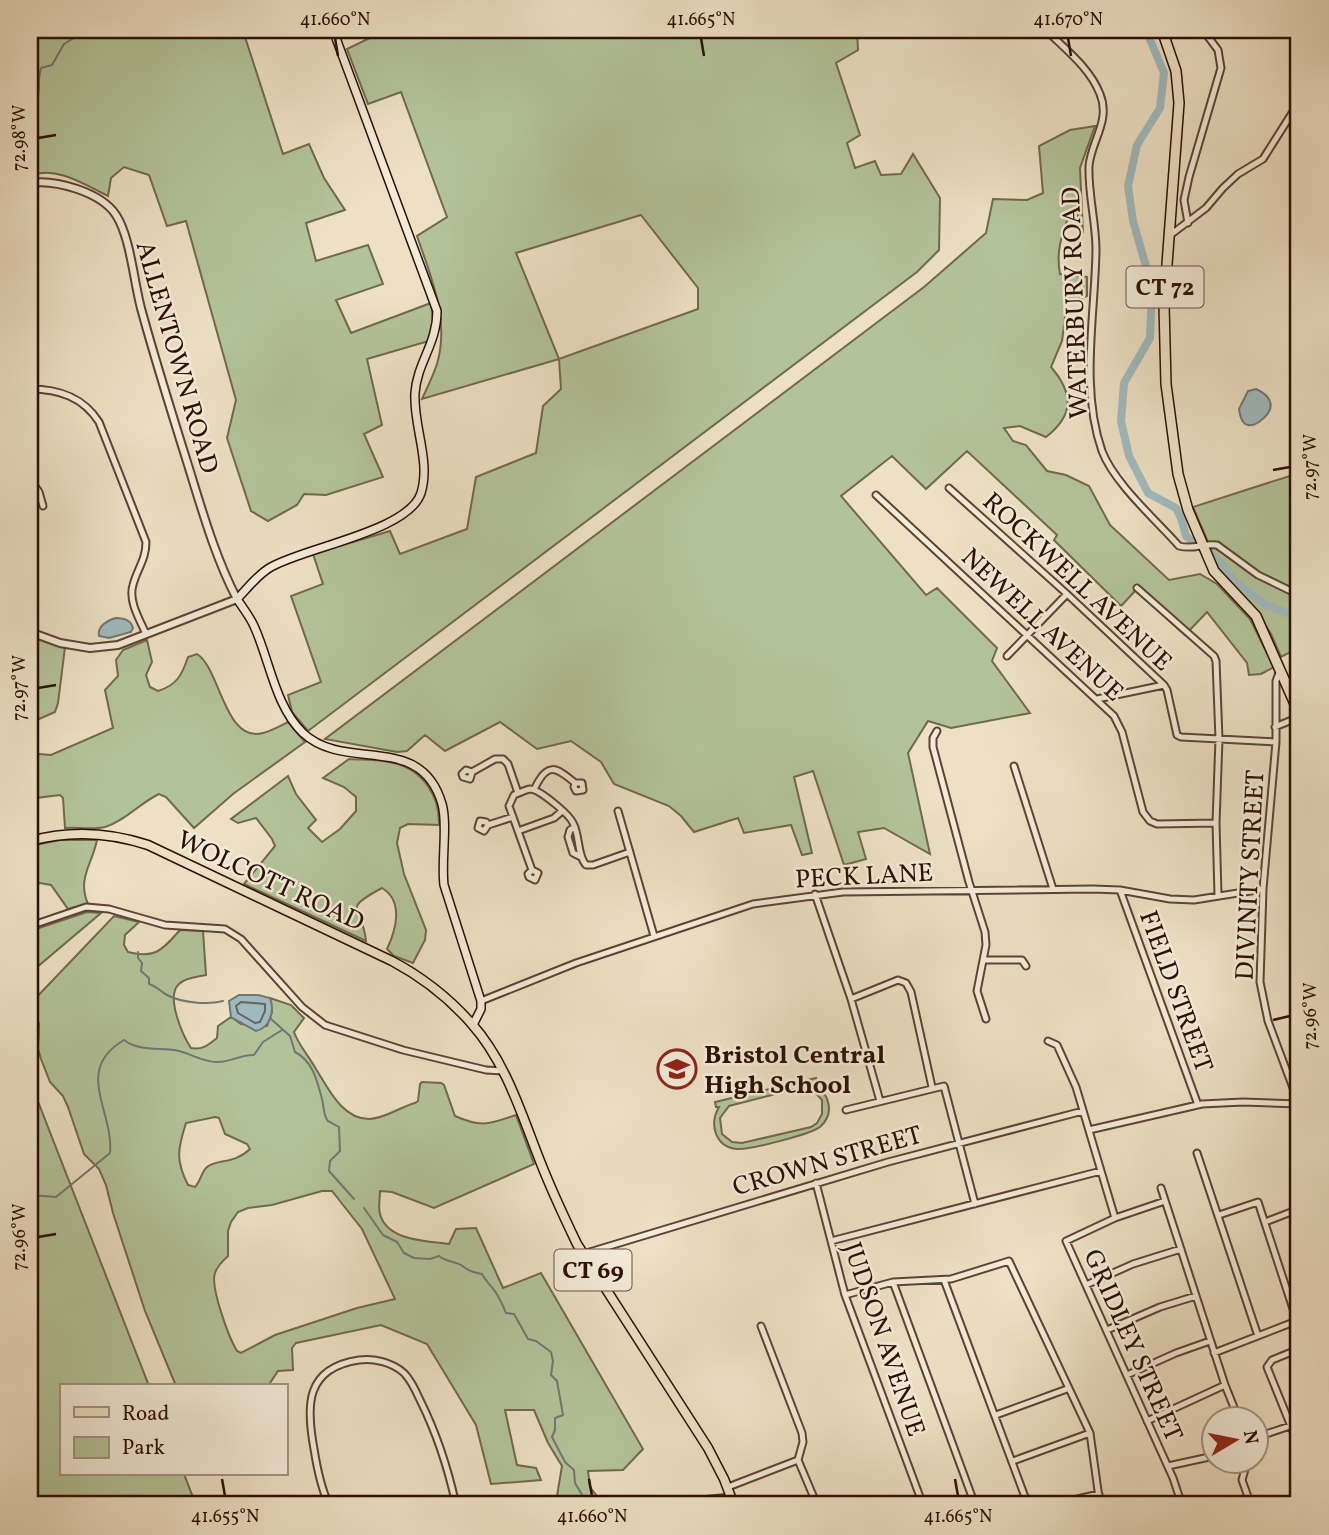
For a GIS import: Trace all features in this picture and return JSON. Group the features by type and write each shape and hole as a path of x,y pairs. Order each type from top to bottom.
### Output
{"highway":[{"name":"CT 72","path":"1162,30 1176,71 1179,103 1164,305 1166,384 1178,474 1201,545 1221,579 1256,616 1299,715"}],"main road":[{"path":"333,30 436,311 437,329 415,388 424,472 421,495 408,511 388,524 295,555 268,568 236,599 253,622 288,715 304,733 331,750 393,756 407,762 420,770 437,792 444,816 444,885 481,1001 481,1009 473,1025"},
{"name":"WOLCOTT ROAD","path":"30,841 57,835 91,833 148,845 392,961 438,990 473,1025"},
{"name":"CT 69","path":"473,1025 503,1071 560,1209 583,1254 708,1448 733,1501"}],"street":[{"name":"WATERBURY ROAD","path":"1046,30 1088,72 1104,106 1104,119 1090,158 1089,176 1096,248 1091,355 1093,404 1102,450 1112,471 1179,545 1217,545 1258,575 1299,595"},
{"path":"1188,223 1184,200 1221,68 1217,50 1203,30"},
{"path":"1169,236 1206,208 1238,174 1266,155 1299,102"},
{"name":"ALLENTOWN ROAD","path":"30,183 47,181 73,188 106,204 116,215 128,251 152,348 195,489 224,575 236,599"},
{"path":"30,388 70,396 90,409 99,422 146,542 144,560 132,586 132,596 146,634"},
{"path":"30,480 39,492 43,506"},
{"name":"ROCKWELL AVENUE","path":"948,488 1164,685 1177,735 1276,742"},
{"name":"NEWELL AVENUE","path":"876,495 1114,716 1122,732 1146,817 1157,824 1216,824"},
{"path":"1137,588 1214,656 1217,667 1218,895"},
{"path":"1007,656 1067,594"},
{"path":"30,632 60,643 90,648 118,645 236,599"},
{"name":"DIVINITY STREET","path":"1280,670 1276,681 1276,742 1263,889 1260,982 1264,1004 1299,1104"},
{"path":"1097,699 1164,685"},
{"path":"1275,727 1299,715"},
{"path":"937,731 933,738 933,747 971,890 985,932 984,960 977,991 986,1019"},
{"path":"472,772 497,759 503,760 508,764 518,793"},
{"path":"1014,766 1053,889"},
{"path":"532,870 510,802 518,793 534,790 552,769 560,771 575,783"},
{"path":"534,790 562,811 575,827 583,863 590,866 630,852"},
{"path":"518,831 554,818 562,811"},
{"path":"618,811 654,936"},
{"path":"488,825 513,817"},
{"name":"PECK LANE","path":"481,1001 654,936 753,904 815,894 1120,890 1170,899 1194,900 1263,889"},
{"name":"FIELD STREET","path":"1120,890 1198,1105"},
{"path":"815,894 880,1101"},
{"path":"30,926 86,907 108,909 165,925 225,929 241,939 302,1007 325,1025 403,1050 486,1070 503,1071"},
{"path":"984,960 1021,960 1026,966"},
{"path":"850,999 898,980 906,983 911,992 932,1087"},
{"path":"1048,1041 1055,1042 1063,1053 1115,1218 1165,1201"},
{"path":"846,1110 944,1086 975,1204"},
{"path":"1089,1130 1198,1105 1230,1102 1299,1104"},
{"name":"CROWN STREET","path":"583,1254 959,1142 1083,1111"},
{"path":"1197,1153 1258,1336"},
{"path":"831,1241 1101,1171"},
{"name":"JUDSON AVENUE","path":"816,1183 845,1295 923,1505"},
{"path":"1161,1188 1210,1342 1234,1406"},
{"path":"1214,1353 1298,1320 1258,1202 1219,1215"},
{"path":"1265,1222 1299,1209"},
{"name":"GRIDLEY STREET","path":"1115,1218 1066,1241 1168,1466 1182,1505"},
{"path":"1086,1285 1133,1264 1181,1249"},
{"path":"845,1295 893,1282 944,1280 1009,1261 1090,1433 1100,1505"},
{"path":"944,1280 1028,1505"},
{"path":"893,1282 975,1505"},
{"path":"1107,1330 1160,1307 1196,1297"},
{"path":"761,1326 802,1433 803,1442 798,1460 817,1505"},
{"path":"1127,1375 1176,1353 1210,1342"},
{"path":"1299,1349 1268,1364 1268,1372 1299,1446"},
{"path":"329,1505 316,1461 308,1404 315,1386 328,1372 348,1362 369,1359 388,1363 404,1373 417,1394 434,1427 446,1461 456,1505"},
{"path":"1147,1421 1225,1385"},
{"path":"996,1415 1067,1389"},
{"path":"1270,1433 1290,1426"},
{"path":"1013,1461 1090,1433"},
{"path":"1168,1466 1200,1459"},
{"path":"728,1488 798,1460"},
{"path":"1243,1476 1251,1505"},
{"path":"1051,1505 1098,1494"},
{"path":"648,1505 733,1501"}],"green space":[{"path":"32,30 246,30 245,37 283,154 309,144 324,178 345,210 306,223 316,261 368,245 383,284 336,300 351,333 431,303 434,327 429,341 367,359 382,425 364,434 383,477 326,495 304,494 297,505 268,521 251,511 227,438 236,400 186,221 167,226 149,175 124,167 111,178 108,196 60,175 40,173 30,176"},
{"path":"375,30 857,30 858,50 836,63 860,135 847,143 855,168 875,161 881,175 901,174 913,154 940,198 939,250 917,272 308,731 292,712 288,695 321,682 291,596 323,584 313,554 390,531 400,554 467,529 476,477 536,453 543,406 561,389 559,359 422,399 437,364 441,331 437,299 417,236 447,217 401,92 368,104 347,49 376,35","holes":["641,215 698,288 698,309 559,359 516,253"]},
{"path":"1095,126 1080,168 1083,233 1077,213 1068,218 1059,252 1060,274 1087,277 1087,296 1067,303 1062,341 1051,367 1067,395 1066,412 1062,421 1046,437 1020,426 1004,428 1013,441 1026,445 1047,471 1066,475 1089,486 1110,525 1169,580 1200,574 1217,584 1250,619 1274,667 1261,674 1249,675 1247,663 1207,612 1185,635 1136,590 1121,606 1054,540 1057,535 967,451 926,489 892,456 841,496 926,595 937,588 997,648 992,661 1030,713 951,728 928,721 908,753 930,854 884,828 858,832 866,859 844,865 813,771 794,777 812,853 802,855 791,825 744,833 738,818 694,832 669,806 614,784 601,762 571,741 537,749 500,722 445,751 425,735 407,751 397,752 325,739 924,287 986,233 993,199 1027,200 1043,193 1039,146 1070,130"},
{"path":"1299,473 1299,648 1281,657 1257,612 1226,578 1217,563 1193,507"},
{"path":"30,636 65,647 55,712 30,723"},
{"path":"147,640 152,662 146,675 150,687 158,691 170,686 181,674 188,657 197,654 205,662 231,717 240,727 250,733 263,733 288,722 305,742 233,794 194,828 166,797 159,794 119,821 95,828 65,828 63,798 60,795 36,798 32,802 35,818 30,823 30,749 39,754 51,755 113,728 105,690 118,676 116,660 123,650"},
{"path":"349,759 383,761 404,766 421,778 433,794 439,825 408,824 400,828 397,843 404,874 426,930 425,940 413,963 394,956 387,949 395,925 396,908 389,894 382,888 357,906 366,941 244,884 275,846 256,818 238,823 231,819 288,776 296,794 316,820 308,828 322,842 340,829 356,811 356,797 344,787 323,778"},
{"path":"60,840 97,840 85,879 88,904 68,909 51,885 40,883 30,887 30,846"},
{"path":"87,912 101,913 30,973 30,931"},
{"path":"114,916 139,922 125,935 124,945 128,952 138,954 158,951 180,930 203,931 206,975 179,984 174,997 180,1026 191,1048 202,1048 214,1041 217,1038 218,1026 231,1017 241,1024 267,1026 272,1012 270,998 291,1005 304,1018 294,1032 296,1037 337,1101 359,1118 375,1118 415,1103 418,1101 422,1082 444,1085 455,1116 464,1120 485,1123 516,1115 534,1164 434,1208 392,1192 380,1191 379,1212 391,1230 419,1240 449,1244 456,1229 476,1228 503,1288 541,1273 643,1449 623,1470 588,1471 590,1487 603,1504 558,1505 562,1466 548,1443 534,1410 505,1410 517,1465 536,1468 541,1480 491,1484 476,1425 427,1344 381,1325 296,1343 292,1348 293,1370 278,1371 269,1384 175,1384 145,1311 106,1185 99,1169 84,1154 68,1107 63,1096 50,1082 41,1059 38,1049 39,1024 31,1003","holes":["219,1118 225,1134 247,1144 250,1149 238,1157 212,1164 205,1169 195,1187 188,1185 179,1154 186,1123","332,1191 362,1229 395,1299 357,1308 275,1335 241,1353 237,1351 221,1312 214,1280 217,1268 228,1256 228,1231 231,1222 238,1212 248,1208"]},
{"path":"816,1078 815,1084 827,1098 829,1110 825,1121 816,1129 781,1141 737,1149 723,1144 716,1134 714,1120 719,1107 716,1107 715,1102","holes":["799,1088 812,1089 822,1100 822,1114 811,1127 742,1143 732,1142 722,1134 720,1118 729,1106"]},
{"path":"30,1081 148,1384 60,1384 60,1476 185,1476 196,1505 30,1505"}],"water":[{"path":"1256,389 1269,400 1270,408 1259,422 1247,425 1241,418 1239,409 1248,391"},
{"path":"116,618 129,621 133,628 131,632 109,638 99,636 101,626"},
{"path":"239,995 270,998 271,1013 268,1023 261,1029 256,1031 231,1017 229,1001"}],"waterway":[{"path":"30,110 38,93 41,68 52,65 64,44 80,34 80,30"},
{"path":"1146,30 1164,73 1160,108 1137,145 1128,186 1133,221 1152,287 1150,338 1124,383 1121,421 1129,456 1148,493 1176,508 1186,536 1214,556 1238,584 1266,605 1299,617"},
{"path":"138,952 142,963 141,971 149,978 149,984 164,994 195,1002 223,1001"},
{"path":"270,1018 290,1036 295,1052 310,1066 323,1101 326,1119 339,1127 340,1151 330,1161 329,1171 354,1199"},
{"path":"30,1195 56,1197 110,1153 110,1137 98,1078 101,1064 109,1052 124,1040 144,1048 179,1051 207,1061 221,1062 254,1055 263,1042 282,1030"},
{"path":"364,1208 383,1235 397,1242 404,1253 414,1258 430,1259 439,1256 482,1274 497,1294 506,1313 514,1314 528,1339 536,1341 551,1352 551,1375 557,1381 563,1415 555,1418 552,1437 565,1462 574,1470 575,1483 584,1498 584,1505"}],"railway":[{"path":"1289,30 1299,50"}],"place":[{"name":"Bristol Central High School","path":"677,1069"}]}
